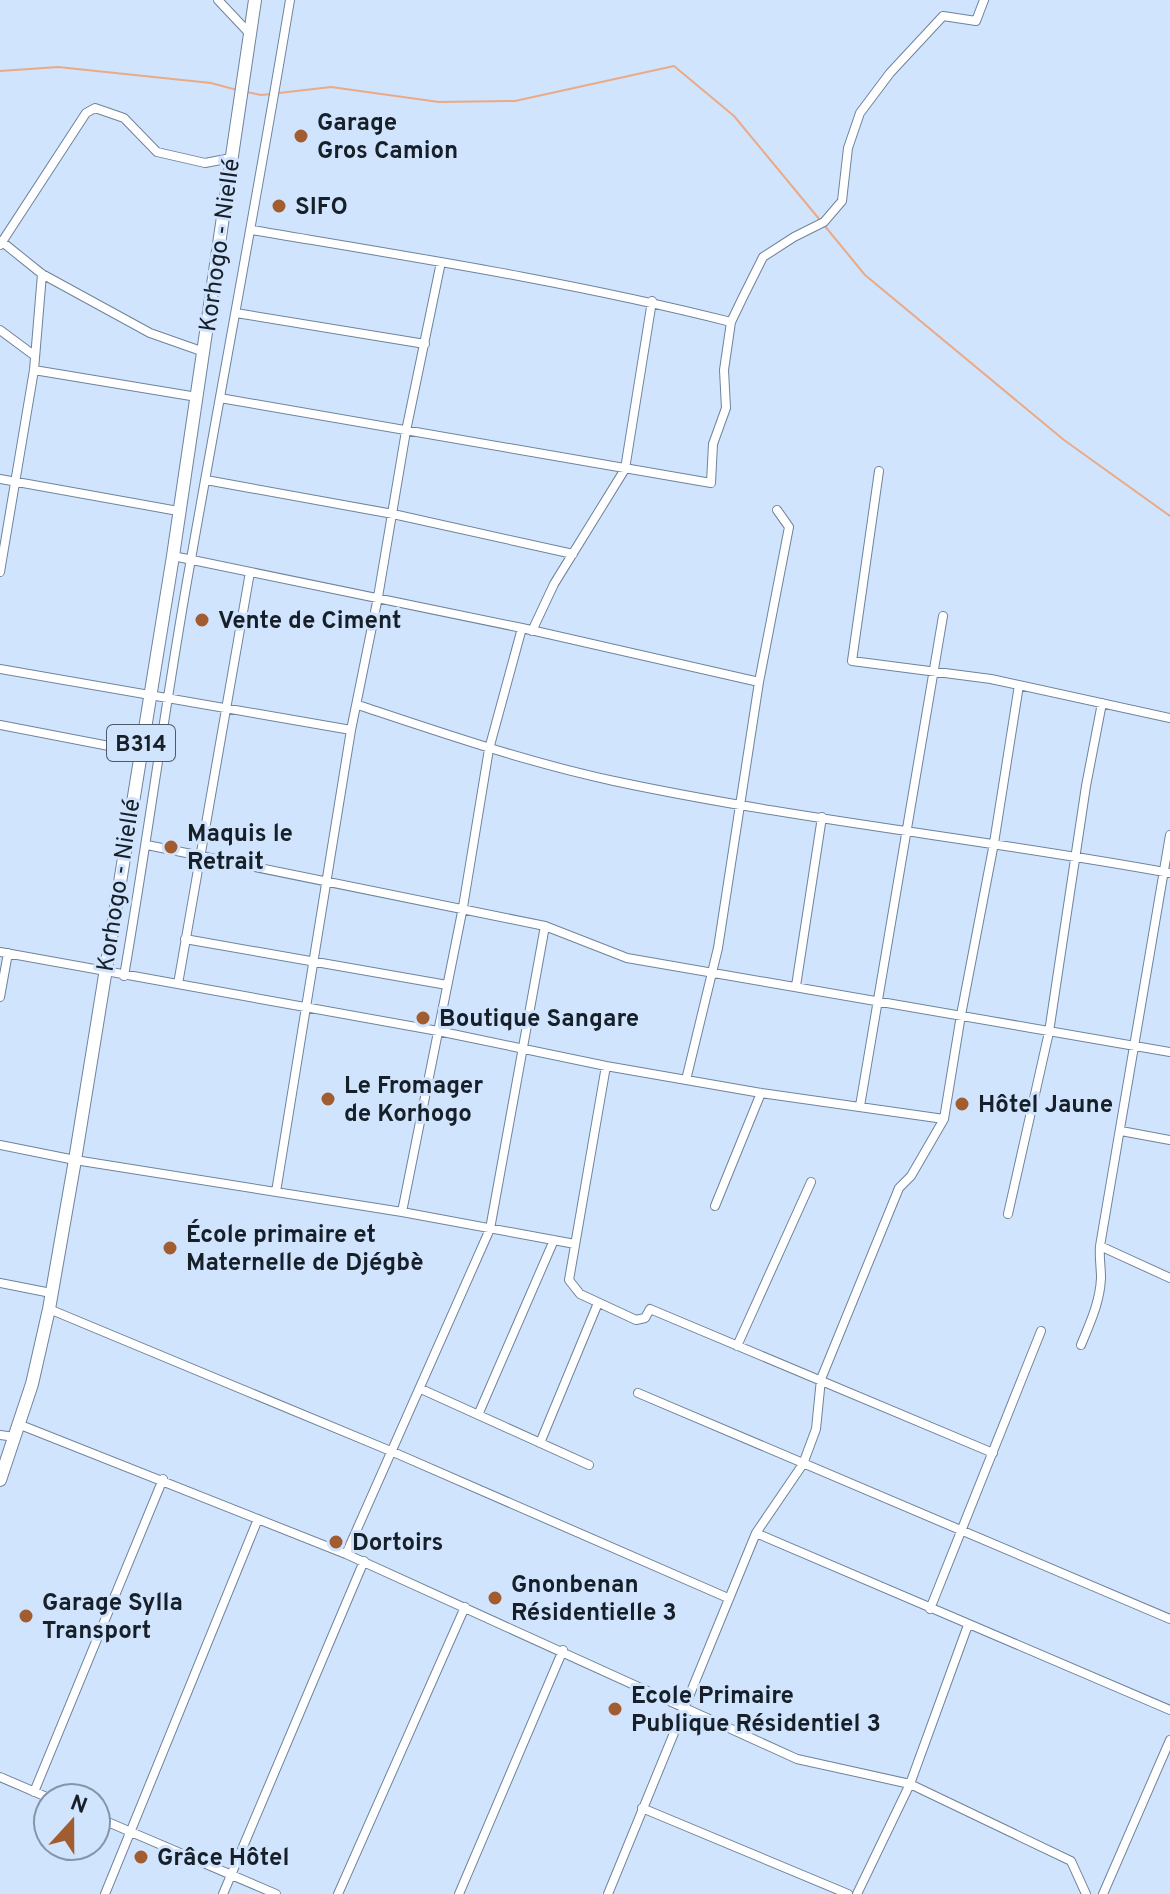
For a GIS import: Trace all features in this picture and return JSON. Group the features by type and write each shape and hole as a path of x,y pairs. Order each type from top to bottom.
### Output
{"main road":[{"name":"Korhogo - Niellé","path":"0,1480 32,1384 49,1309 75,1160 173,556 255,0"}],"street":[{"path":"218,0 250,34"},
{"path":"124,976 190,561 252,230 290,0"},
{"path":"220,398 711,483 713,444 726,408 724,370 731,322 763,257 824,222 842,201 848,148 860,113 890,73 943,16 976,21 984,0"},
{"path":"204,352 150,333 42,274 1,243 86,113 95,108 124,118 157,152 205,163 231,158"},
{"path":"252,230 652,301 731,322"},
{"path":"276,1192 351,730 378,597 406,431 441,262"},
{"path":"0,572 34,370 42,274"},
{"path":"532,631 554,584 625,469 652,301"},
{"path":"236,313 425,344"},
{"path":"0,330 35,356"},
{"path":"34,370 197,397"},
{"path":"879,471 852,661 1019,685 1170,718"},
{"path":"0,479 178,511"},
{"path":"206,480 393,514 573,554"},
{"path":"686,1080 718,948 759,682 789,527 777,510"},
{"path":"173,556 378,597 759,682"},
{"path":"178,984 250,572"},
{"path":"860,1106 943,616"},
{"path":"402,1212 463,907 489,749 522,628"},
{"path":"0,669 351,730"},
{"path":"608,1894 756,1533 803,1464 816,1429 821,1379 899,1188 911,1176 944,1119 1019,685"},
{"path":"1008,1214 1049,1032 1102,703"},
{"path":"358,705 489,749 612,781 1167,872"},
{"path":"0,725 140,752"},
{"path":"796,986 822,817"},
{"path":"1081,1345 1097,1302 1101,1275 1100,1246 1167,872 1170,835"},
{"path":"147,845 545,926 627,958 1170,1052"},
{"path":"346,1554 490,1229 545,926"},
{"path":"185,939 447,985"},
{"path":"0,997 4,953 438,1031 606,1066 761,1093 944,1119"},
{"path":"606,1066 569,1280 580,1294 636,1320 645,1318 650,1309 993,1453"},
{"path":"715,1206 761,1093"},
{"path":"1121,1131 1170,1140"},
{"path":"0,1145 575,1244"},
{"path":"737,1346 811,1182"},
{"path":"478,1415 554,1240"},
{"path":"1100,1246 1170,1278"},
{"path":"0,1283 51,1293"},
{"path":"540,1443 598,1303"},
{"path":"49,1309 393,1452 728,1598"},
{"path":"930,1609 1041,1331"},
{"path":"421,1389 589,1465"},
{"path":"638,1393 1170,1619"},
{"path":"0,1435 17,1430 163,1479 364,1561 797,1759 910,1784 1071,1861 1086,1894"},
{"path":"38,1782 163,1479"},
{"path":"105,1894 258,1519"},
{"path":"756,1533 1170,1710"},
{"path":"223,1894 364,1561"},
{"path":"338,1894 465,1607"},
{"path":"857,1894 910,1784 968,1625"},
{"path":"459,1894 563,1650"},
{"path":"1103,1894 1170,1740"},
{"path":"0,1777 32,1791"},
{"path":"642,1808 848,1894"},
{"path":"112,1824 276,1894"}],"waterway":[{"path":"279,93 331,87 439,102 515,101 674,66 734,116 820,220"},
{"path":"0,71 58,67 211,83 237,90"},
{"path":"247,92 272,94"},
{"path":"824,225 865,275 1064,440 1170,516"}],"place":[{"name":"Garage Gros Camion","path":"301,136"},
{"name":"SIFO","path":"279,206"},
{"name":"Vente de Ciment","path":"202,620"},
{"name":"Maquis le Retrait","path":"171,847"},
{"name":"Boutique Sangare","path":"423,1018"},
{"name":"Le Fromager de Korhogo","path":"328,1099"},
{"name":"Hôtel Jaune","path":"962,1104"},
{"name":"École primaire et Maternelle de Djégbè","path":"170,1248"},
{"name":"Dortoirs","path":"336,1542"},
{"name":"Gnonbenan Résidentielle 3","path":"495,1598"},
{"name":"Garage Sylla Transport","path":"26,1616"},
{"name":"Ecole Primaire Publique Résidentiel 3","path":"615,1709"},
{"name":"Grâce Hôtel","path":"141,1857"}]}
